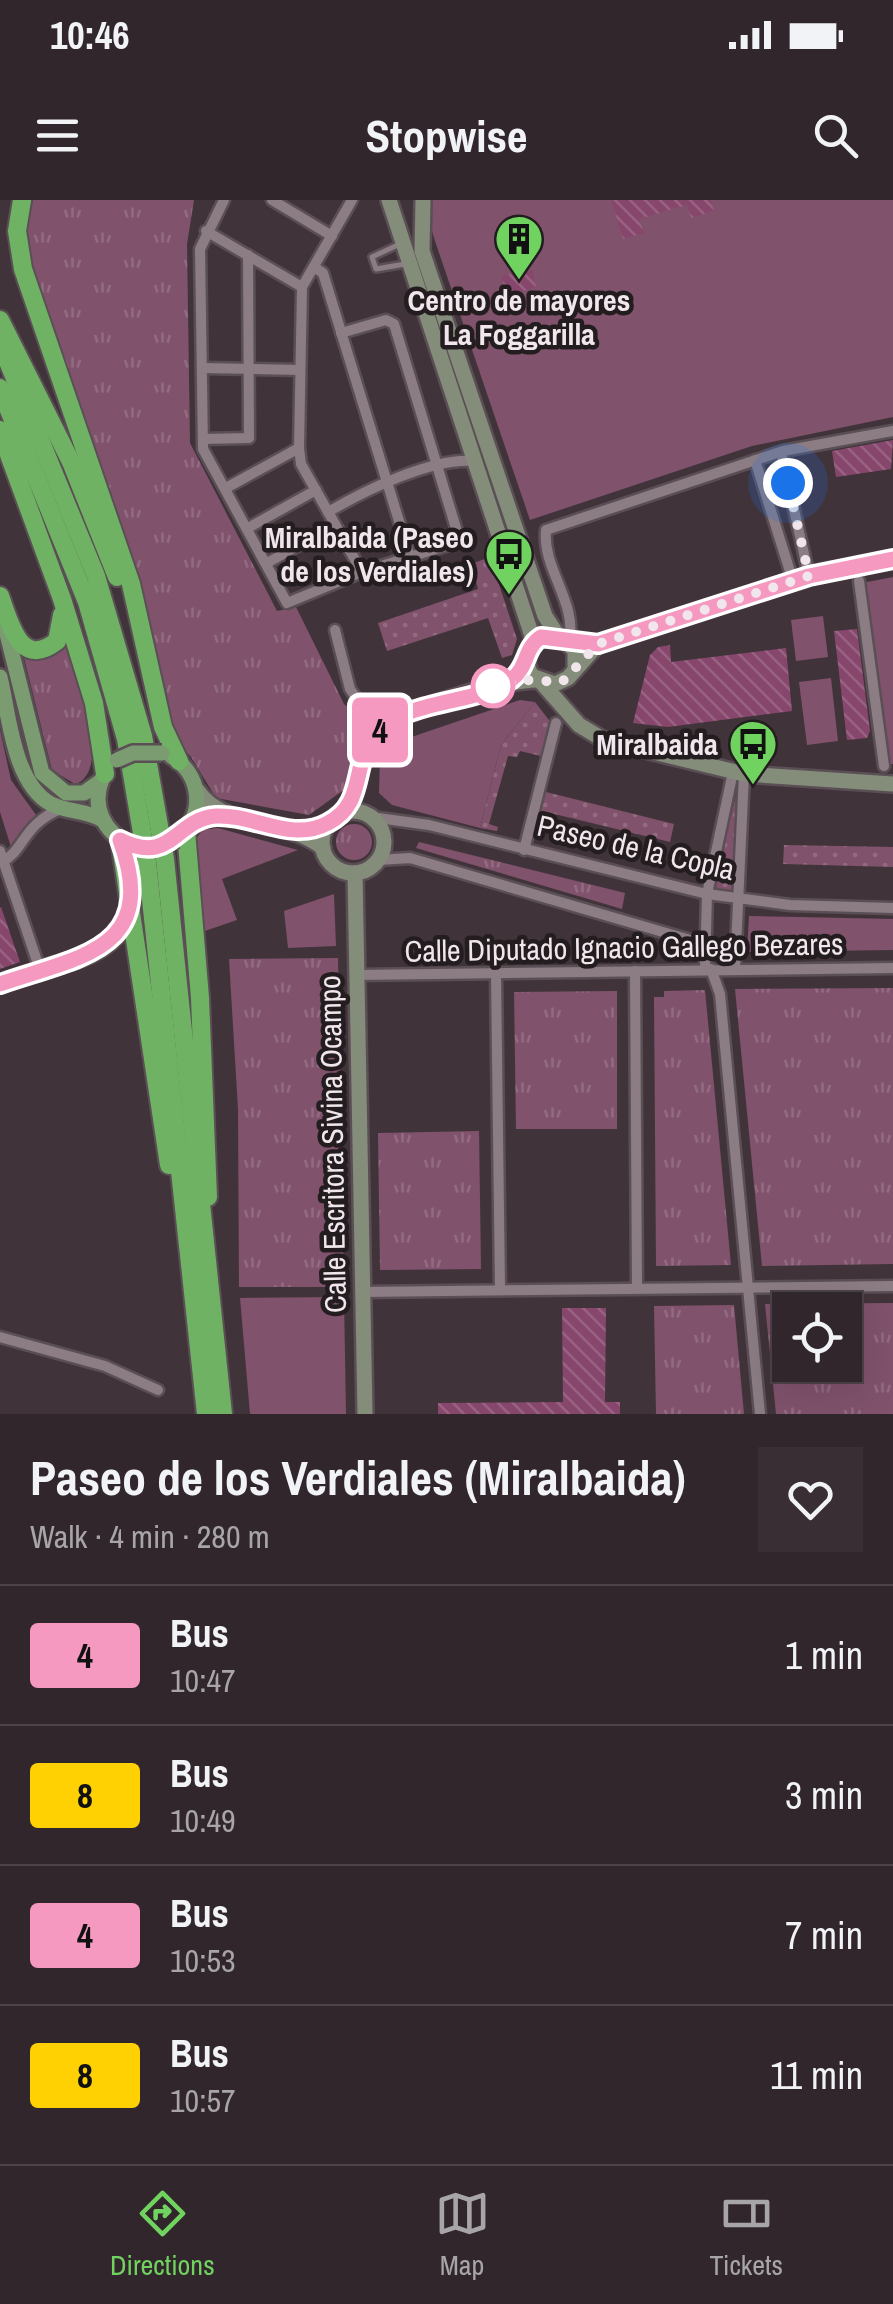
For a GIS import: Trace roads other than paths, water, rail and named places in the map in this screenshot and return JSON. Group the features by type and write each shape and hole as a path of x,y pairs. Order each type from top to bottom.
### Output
{"highway":[{"path":"22,200 16,230 23,269 126,566 171,757"},
{"path":"0,320 71,462 149,672"},
{"path":"0,342 96,576 143,736 165,858 204,1314"},
{"path":"0,388 87,602 126,739 148,862 204,1314"},
{"path":"0,430 62,599 94,703 108,772"},
{"path":"0,596 14,636 34,651 57,641 62,599"},
{"path":"185,831 200,998 206,1414"},
{"path":"125,843 131,902 223,1414"},
{"path":"40,970 109,944 124,927 131,902"}],"main road":[{"path":"0,608 42,773 66,793 84,793 133,752 171,757 197,790 185,831 152,848 125,843 102,820 63,808 41,796 28,780 0,676"},
{"path":"102,820 98,806 108,772"}],"street":[{"path":"224,200 200,249 203,448 287,603 362,572 458,542 394,324 386,320 341,333"},
{"path":"272,200 332,236"},
{"path":"352,200 302,288 299,448 302,464 362,572"},
{"path":"414,200 420,220"},
{"path":"423,200 417,260 475,461 534,642 526,664 510,681"},
{"path":"393,204 402,244 417,260 545,616 565,640 571,673 524,850"},
{"path":"206,231 302,288"},
{"path":"203,439 248,438 248,255"},
{"path":"314,267 322,272 410,557"},
{"path":"202,368 300,370"},
{"path":"565,640 572,624 548,550 546,530 780,452 893,431"},
{"path":"226,488 299,448"},
{"path":"780,452 809,576"},
{"path":"755,460 793,582"},
{"path":"328,512 387,482 475,461"},
{"path":"248,528 316,490"},
{"path":"267,562 335,525"},
{"path":"534,642 598,644 809,576 893,560"},
{"path":"859,581 884,766"},
{"path":"335,630 350,690 379,731"},
{"path":"323,848 336,818 361,780 368,746 379,731 400,718 510,681 555,684 598,644"},
{"path":"526,664 562,718 604,740 738,773 893,784"},
{"path":"738,773 707,894 704,944 708,969 720,994 760,1414"},
{"path":"735,969 738,773"},
{"path":"361,780 370,816 384,837 378,860"},
{"path":"197,790 216,810 296,831 323,848 331,864 355,873 378,860 410,858 704,944"},
{"path":"0,984 40,970 2,856 12,857 36,822 63,808"},
{"path":"185,831 234,816"},
{"path":"296,831 336,818 370,816"},
{"name":"Paseo de la Copla","path":"370,816 428,824 707,894 893,908"},
{"name":"Calle Escritora Sivina Ocampo","path":"355,873 364,1414"},
{"name":"Calle Diputado Ignacio Gallego Bezares","path":"356,974 893,968"},
{"path":"635,971 637,1289"},
{"path":"496,974 500,1290"},
{"path":"362,1292 893,1286"},
{"path":"0,1337 105,1366 158,1390"}],"lane":[{"path":"402,244 377,252 372,257 376,269 382,271 417,260"}],"place":[{"name":"Centro de mayores La Foggarilla","path":"519,282"},
{"name":"Miralbaida (Paseo de los Verdiales)","path":"509,596"},
{"name":"Miralbaida","path":"753,786"}]}
